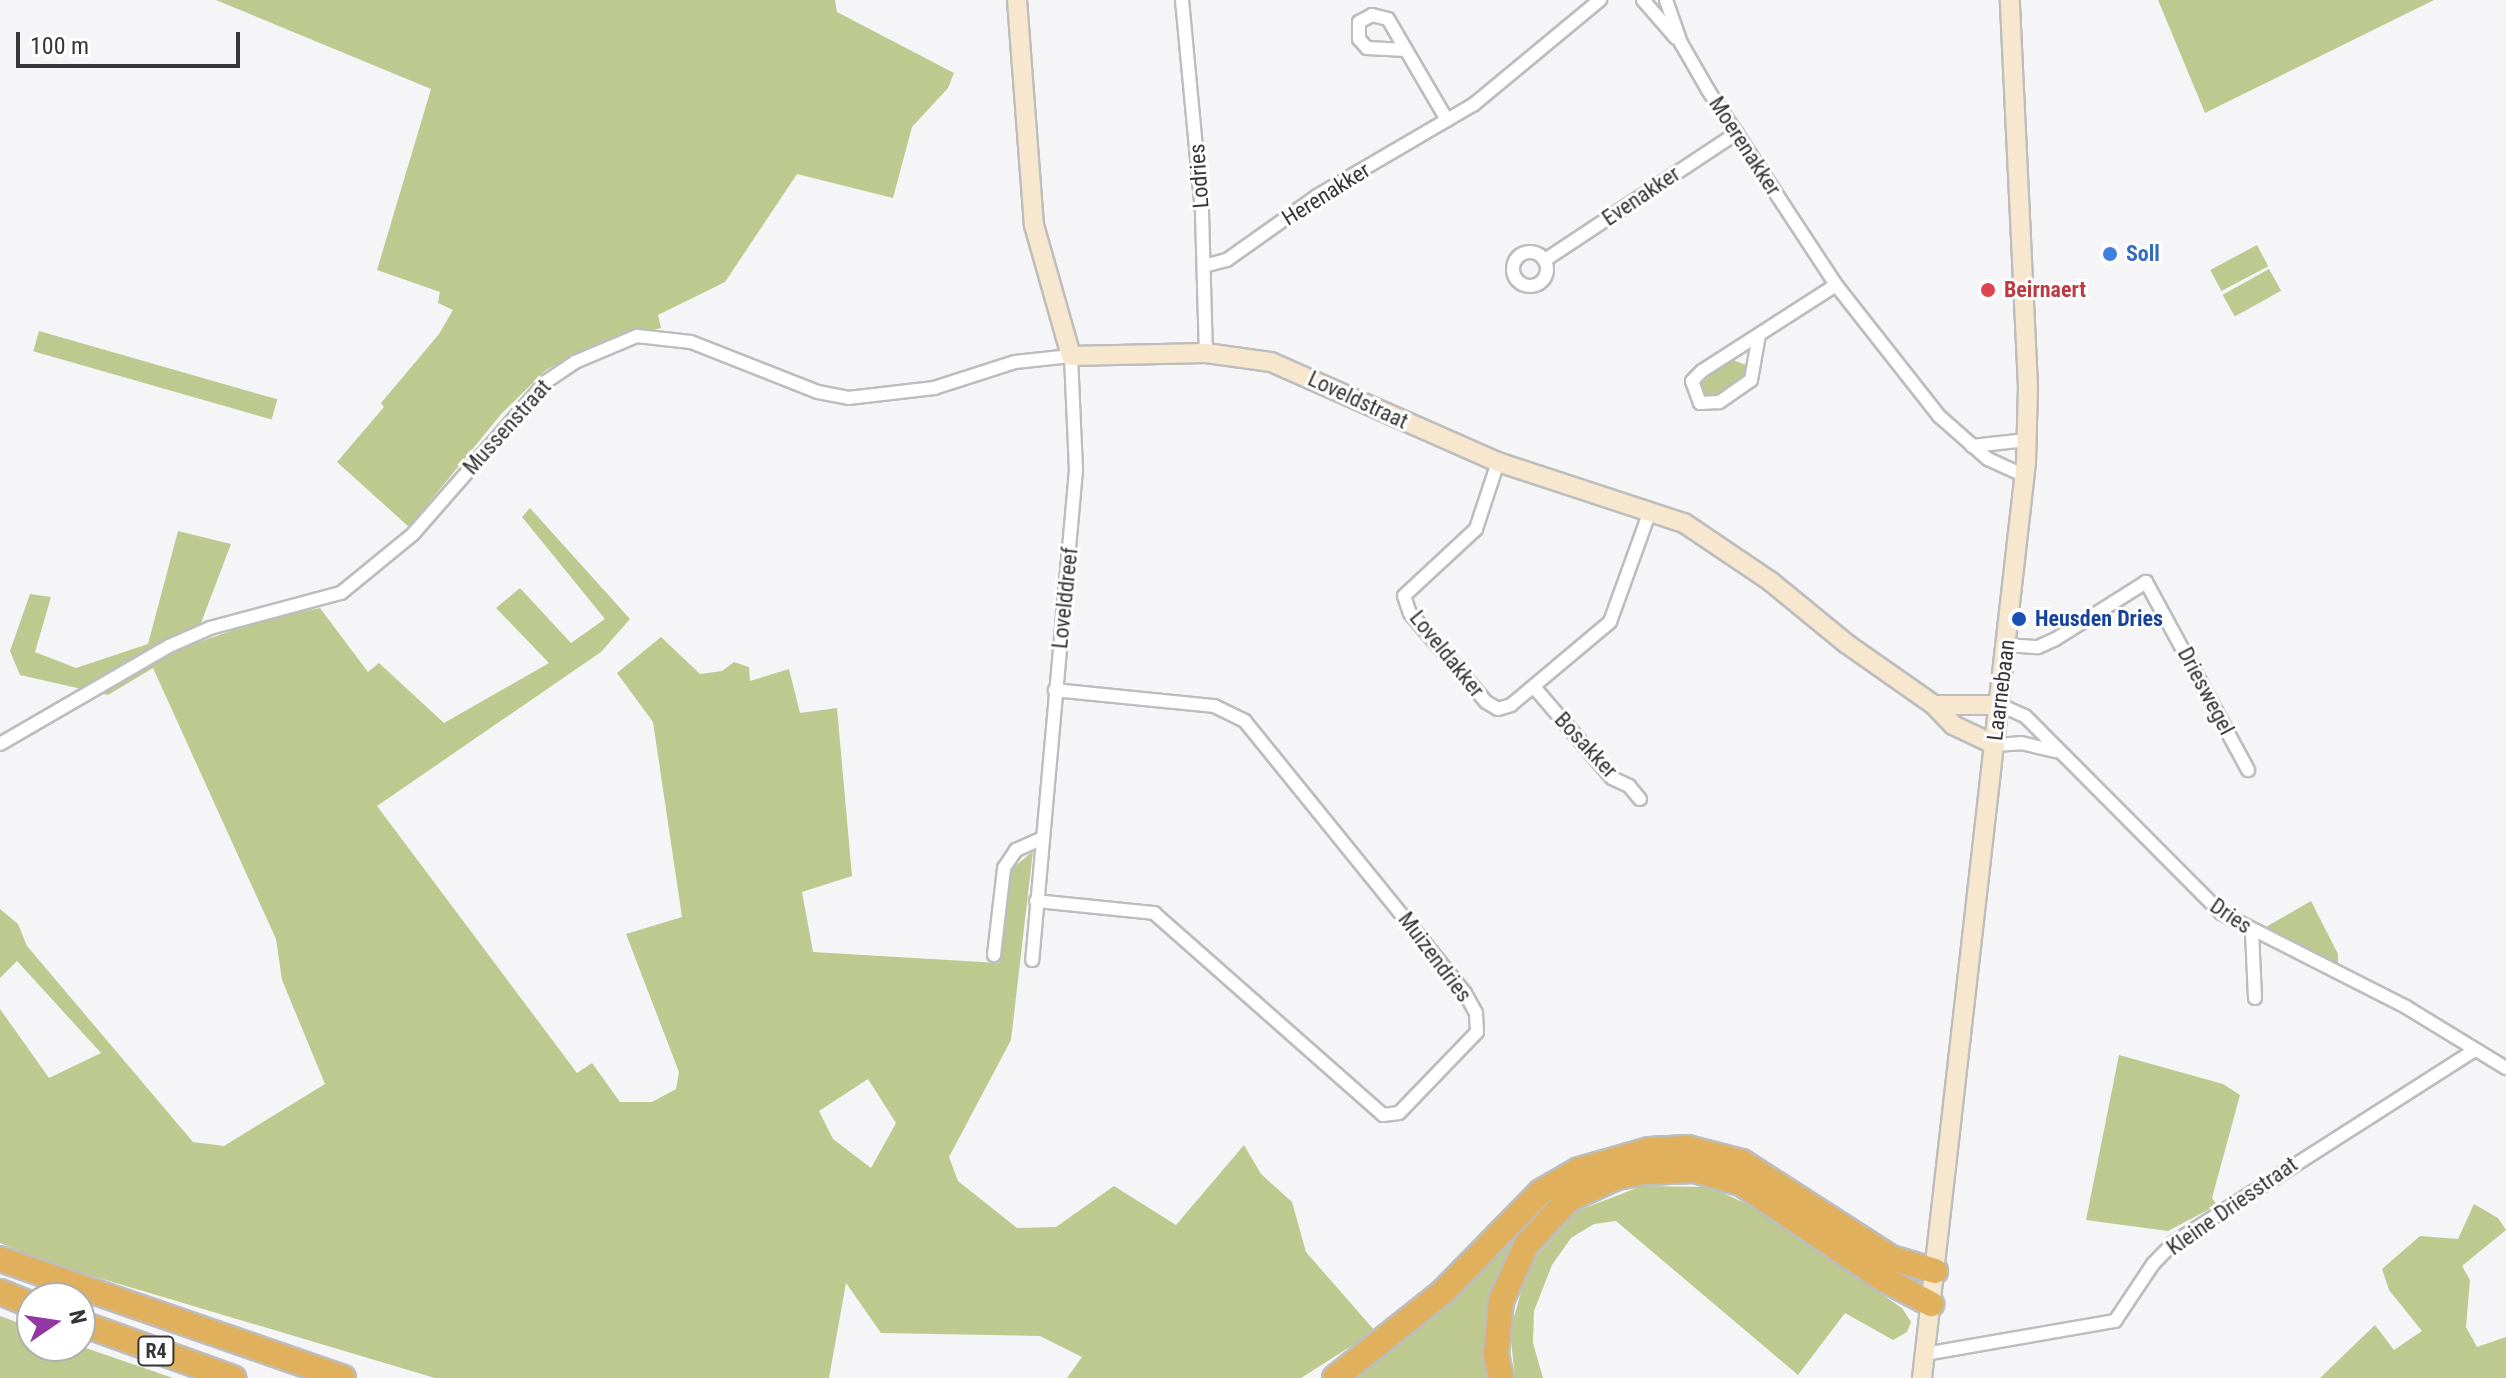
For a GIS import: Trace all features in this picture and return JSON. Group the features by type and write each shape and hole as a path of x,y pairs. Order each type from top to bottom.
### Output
{"highway":[{"path":"1335,1378 1415,1317 1541,1192 1579,1170 1649,1150 1688,1148 1742,1162 1891,1258 1935,1271"},
{"path":"1501,1378 1496,1354 1501,1301 1526,1245 1569,1199 1617,1177 1646,1172 1694,1170 1741,1183 1880,1277 1931,1304"},
{"name":"R4","path":"0,1259 343,1378"},
{"name":"R4","path":"96,1329 233,1378"}],"street":[{"path":"1017,0 1034,225 1071,356"},
{"name":"Lodries","path":"1182,0 1204,266 1206,353"},
{"name":"Herenakker","path":"1204,266 1227,260 1317,196 1447,120 1522,69 1600,0"},
{"path":"1643,0 1681,43"},
{"name":"Moerenakker","path":"1666,0 1681,43 1836,285 1914,387 1972,446 2025,476"},
{"name":"Laarnebaan","path":"1922,1378 2025,476 2027,440 2010,0"},
{"path":"1406,50 1447,120"},
{"name":"Evenakker","path":"1545,260 1737,133"},
{"path":"1759,335 1751,380 1719,402 1700,403 1692,381 1759,335 1836,285"},
{"name":"Mussenstraat","path":"0,744 183,640 341,593 413,534 547,381 575,362 637,336 691,342 832,397 848,398 934,388 1015,362 1071,356"},
{"name":"Loveldstraat","path":"1071,356 1206,353 1282,366 1498,462 1650,511 1716,542 1934,705 1953,725 1995,745"},
{"name":"Lovelddreef","path":"1032,960 1076,470 1071,356"},
{"path":"1972,446 2027,440"},
{"name":"Loveldakker","path":"1498,462 1476,529 1404,596 1410,613 1486,702 1498,709 1534,687 1618,611 1650,511"},
{"name":"Drieswegel","path":"2006,645 2038,647 2054,640 2146,582 2248,770"},
{"name":"Bosakker","path":"1534,687 1612,778 1629,786 1640,799"},
{"name":"Muizendries","path":"1036,901 1154,913 1383,1115 1399,1113 1477,1032 1476,1013 1465,993 1245,721 1214,706 1055,690"},
{"path":"1934,705 2000,705"},
{"name":"Dries","path":"2000,705 2025,716 2181,878 2221,913 2252,932 2394,1001 2506,1068"},
{"path":"1995,745 2021,743 2057,751"},
{"path":"994,955 1004,868 1016,850 1041,839"},
{"path":"2252,932 2255,998"},
{"path":"2454,1063 2455,1040"},
{"name":"Kleine Driesstraat","path":"1925,1354 2115,1321 2140,1280 2173,1243 2473,1051"}],"green space":[{"path":"216,0 835,0 837,12 954,73 948,88 912,127 893,198 797,174 725,282 658,315 661,328 590,347 546,370 502,413 409,527 337,462 384,407 381,403 439,334 453,310 438,303 440,292 377,270 431,89"},
{"path":"2158,0 2434,0 2205,113"},
{"path":"2257,245 2268,266 2221,291 2210,270"},
{"path":"2269,269 2281,291 2235,317 2223,295"},
{"path":"39,331 277,399 272,420 33,351"},
{"path":"1733,360 1746,365 1744,377 1713,397 1703,397 1701,380"},
{"path":"530,508 630,619 601,652 377,806 577,1073 592,1063 620,1102 652,1102 676,1089 679,1072 626,934 682,917 653,722 617,673 661,637 700,674 722,671 734,662 749,667 750,681 789,669 800,713 837,708 852,876 802,892 813,952 999,963 1007,873 1033,851 1011,1040 949,1157 958,1181 1017,1228 1056,1227 1114,1186 1176,1225 1244,1145 1261,1174 1292,1202 1306,1252 1375,1331 1301,1378 1067,1378 1082,1357 1040,1336 881,1333 846,1283 829,1378 435,1378 49,1263 0,1243 0,1009 49,1078 101,1053 17,961 0,978 0,909 18,924 27,946 193,1142 224,1146 325,1084 282,980 276,939 153,668 108,695 20,675 10,651 30,594 51,597 35,652 76,668 148,644 178,531 231,544 193,644 266,619 320,608 368,672 379,663 444,723 549,663 496,608 520,588 571,643 605,619 522,517","holes":["868,1079 896,1123 871,1168 833,1139 819,1111"]},
{"path":"2311,901 2338,954 2338,965 2266,927"},
{"path":"2119,1055 2223,1084 2240,1095 2212,1198 2217,1205 2168,1231 2086,1220"},
{"path":"1579,1179 1521,1239 1491,1378 1353,1378 1414,1328 1535,1209"},
{"path":"1642,1186 1711,1187 1757,1209 1902,1308 1911,1322 1907,1332 1893,1340 1845,1313 1798,1375 1616,1221 1594,1224 1571,1238 1552,1265 1534,1311 1533,1343 1543,1378 1515,1378 1510,1331 1529,1264 1577,1211"},
{"path":"2474,1204 2498,1218 2506,1230 2462,1266 2470,1280 2466,1327 2477,1347 2506,1337 2506,1378 2320,1378 2375,1325 2394,1350 2422,1331 2389,1290 2382,1269 2420,1236 2458,1239"},
{"path":"0,1316 16,1322 16,1362 96,1362 96,1352 173,1378 0,1378"}],"place":[{"name":"Soll","path":"2110,254"},
{"name":"Beirnaert","path":"1988,290"},
{"name":"Heusden Dries","path":"2019,619"}]}
